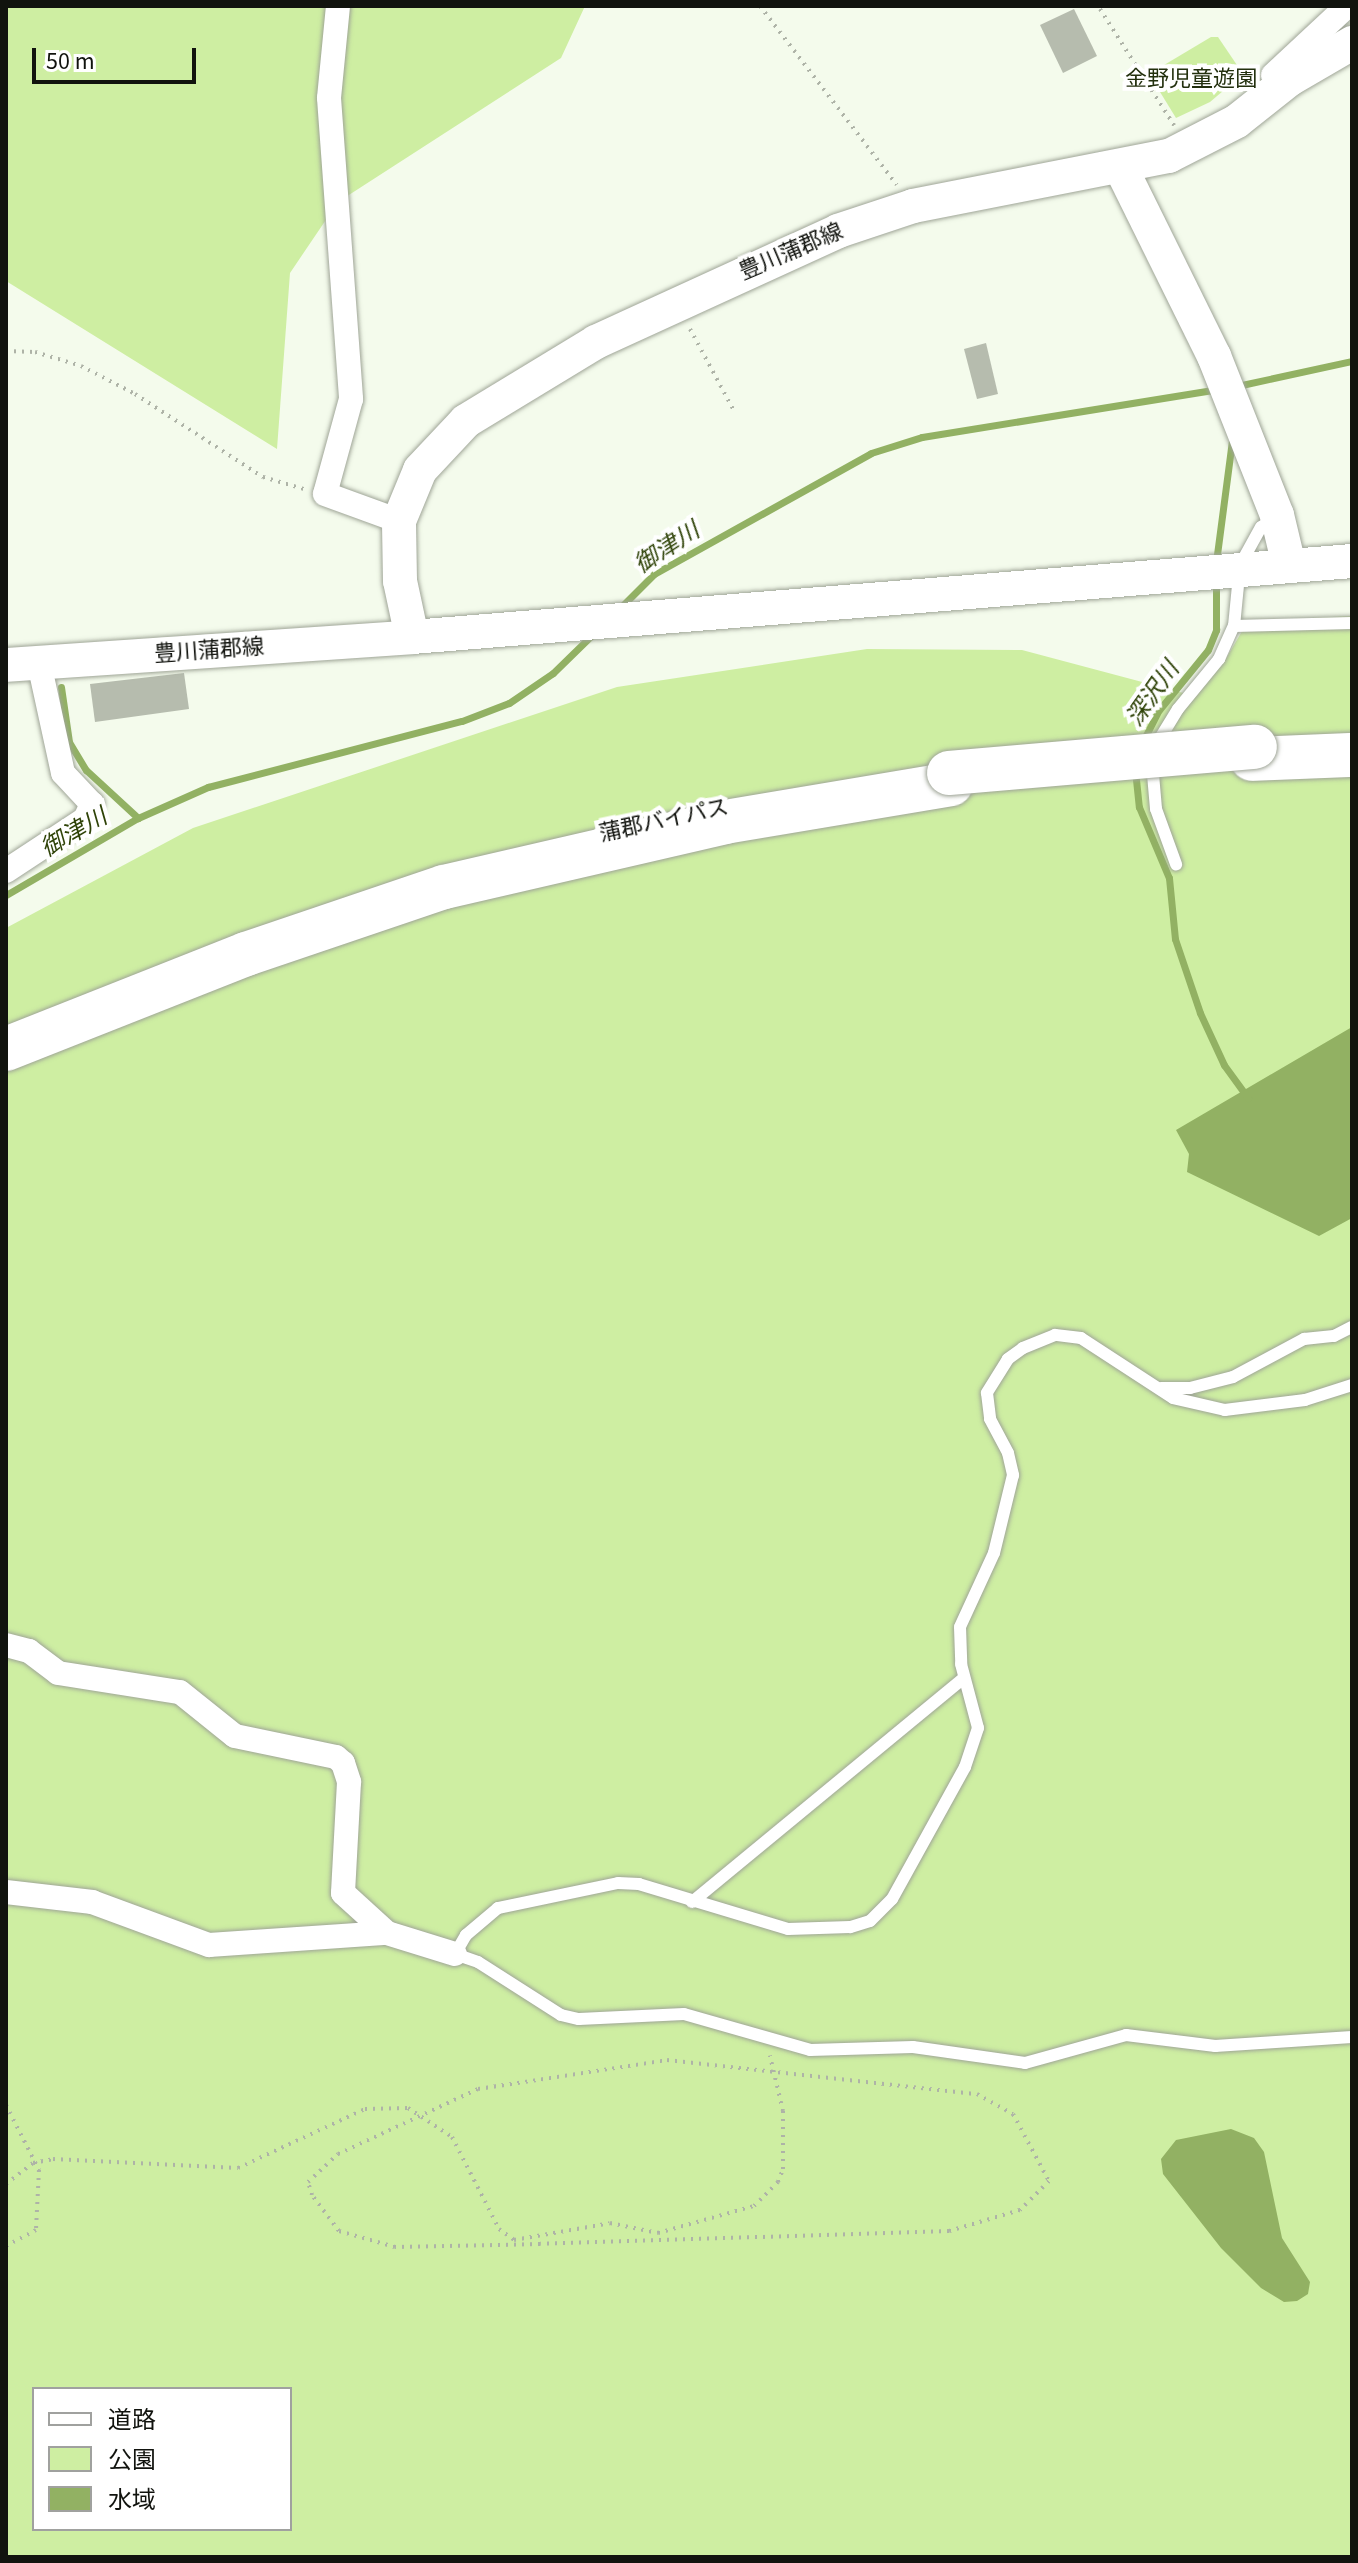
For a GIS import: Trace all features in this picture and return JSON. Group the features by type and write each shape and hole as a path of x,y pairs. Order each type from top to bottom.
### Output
{"highway":[{"name":"蒲郡バイパス","path":"6,1036 377,892 577,839 784,796 950,778 1352,743"},
{"name":"蒲郡バイパス","path":"1254,753 1352,755"},
{"name":"蒲郡バイパス","path":"6,1049 246,954 444,887 725,822 950,778"}],"main road":[{"name":"豊川蒲郡線","path":"412,637 400,581 399,521 420,470 466,421 596,342 675,302 838,231 913,206 1121,168 1169,156 1237,121 1312,64 1352,43"},
{"path":"1121,168 1214,356 1277,515 1288,561"},
{"name":"豊川蒲郡線","path":"22,664 412,637 1352,561"}],"street":[{"path":"338,6 329,98 351,399 325,494 399,521"},
{"path":"1237,121 1245,99 1347,6"},
{"path":"6,871 85,819 92,804 63,773 22,664"},
{"path":"6,1645 29,1651 58,1673 180,1692 235,1736 336,1757 349,1782 343,1893 387,1933"},
{"path":"6,1892 92,1902 209,1945 387,1933 455,1954"}],"lane":[{"path":"1176,864 1156,809 1153,756 1169,722 1219,659 1234,626 1240,565 1261,527 1277,515"},
{"path":"1234,626 1352,623"},
{"path":"1153,1386 1203,1386 1233,1377 1304,1339 1334,1336 1352,1327"},
{"path":"1352,1385 1305,1400 1225,1410 1192,1405 1153,1386 1081,1338 1063,1334 1023,1348 994,1379 986,1406 1008,1453 1012,1486 994,1553 960,1627 964,1678 978,1728 973,1749 908,1872 870,1921 828,1930 788,1929 628,1882 517,1903 482,1918 455,1954 561,2015 579,2019 684,2014 810,2050 913,2047 1008,2063 1126,2035 1215,2046 1276,2046 1352,2037"},
{"path":"692,1902 964,1678"}],"path":[{"path":"760,6 913,206"},
{"path":"1100,9 1181,135"},
{"path":"675,302 733,409"},
{"path":"6,351 35,352 81,366 263,477 325,494"},
{"path":"6,2184 36,2162 64,2159 238,2168 365,2109 408,2108 423,2115 452,2137 499,2229 514,2240 610,2223 658,2233 754,2206 778,2182 783,2169 783,2111 777,2071 746,2034"},
{"path":"667,2060 777,2071 977,2094 1013,2114 1049,2181 1020,2210 949,2231 395,2247 339,2231 308,2182 338,2154 478,2089 667,2060"},
{"path":"6,2105 36,2162 36,2230 6,2246"}],"green space":[{"path":"6,6 585,6 561,58 338,202 290,273 277,449 6,281"},
{"name":"金野児童遊園","path":"1211,37 1218,37 1243,74 1210,102 1176,118 1149,74"},
{"path":"1352,616 1352,2557 6,2557 6,928 193,828 617,687 867,649 1022,650 1191,695 1224,662 1248,621"}],"water":[{"path":"1352,1027 1352,1218 1319,1236 1187,1172 1189,1154 1176,1130"},
{"path":"1231,2129 1254,2138 1264,2152 1282,2238 1310,2282 1308,2294 1297,2301 1284,2302 1261,2288 1221,2248 1163,2174 1161,2159 1176,2140"}],"building":[{"path":"1074,9 1097,56 1063,73 1040,25"},
{"path":"986,343 998,394 977,399 964,349"},
{"path":"184,673 189,709 95,722 90,684"}],"waterway":[{"name":"御津川","path":"1237,386 1352,361"},
{"name":"御津川","path":"621,607 654,574 871,453 922,437 1217,389"},
{"name":"深沢川","path":"1216,562 1232,440"},
{"name":"深沢川","path":"1142,743 1159,710 1208,650 1216,630 1216,583"},
{"name":"御津川","path":"6,895 138,818 208,787 462,721 509,703 553,673 592,635"},
{"path":"61,687 69,742 86,770 138,818"},
{"name":"深沢川","path":"1135,770 1139,807 1169,878 1175,939 1200,1013 1224,1065 1248,1098"}]}
